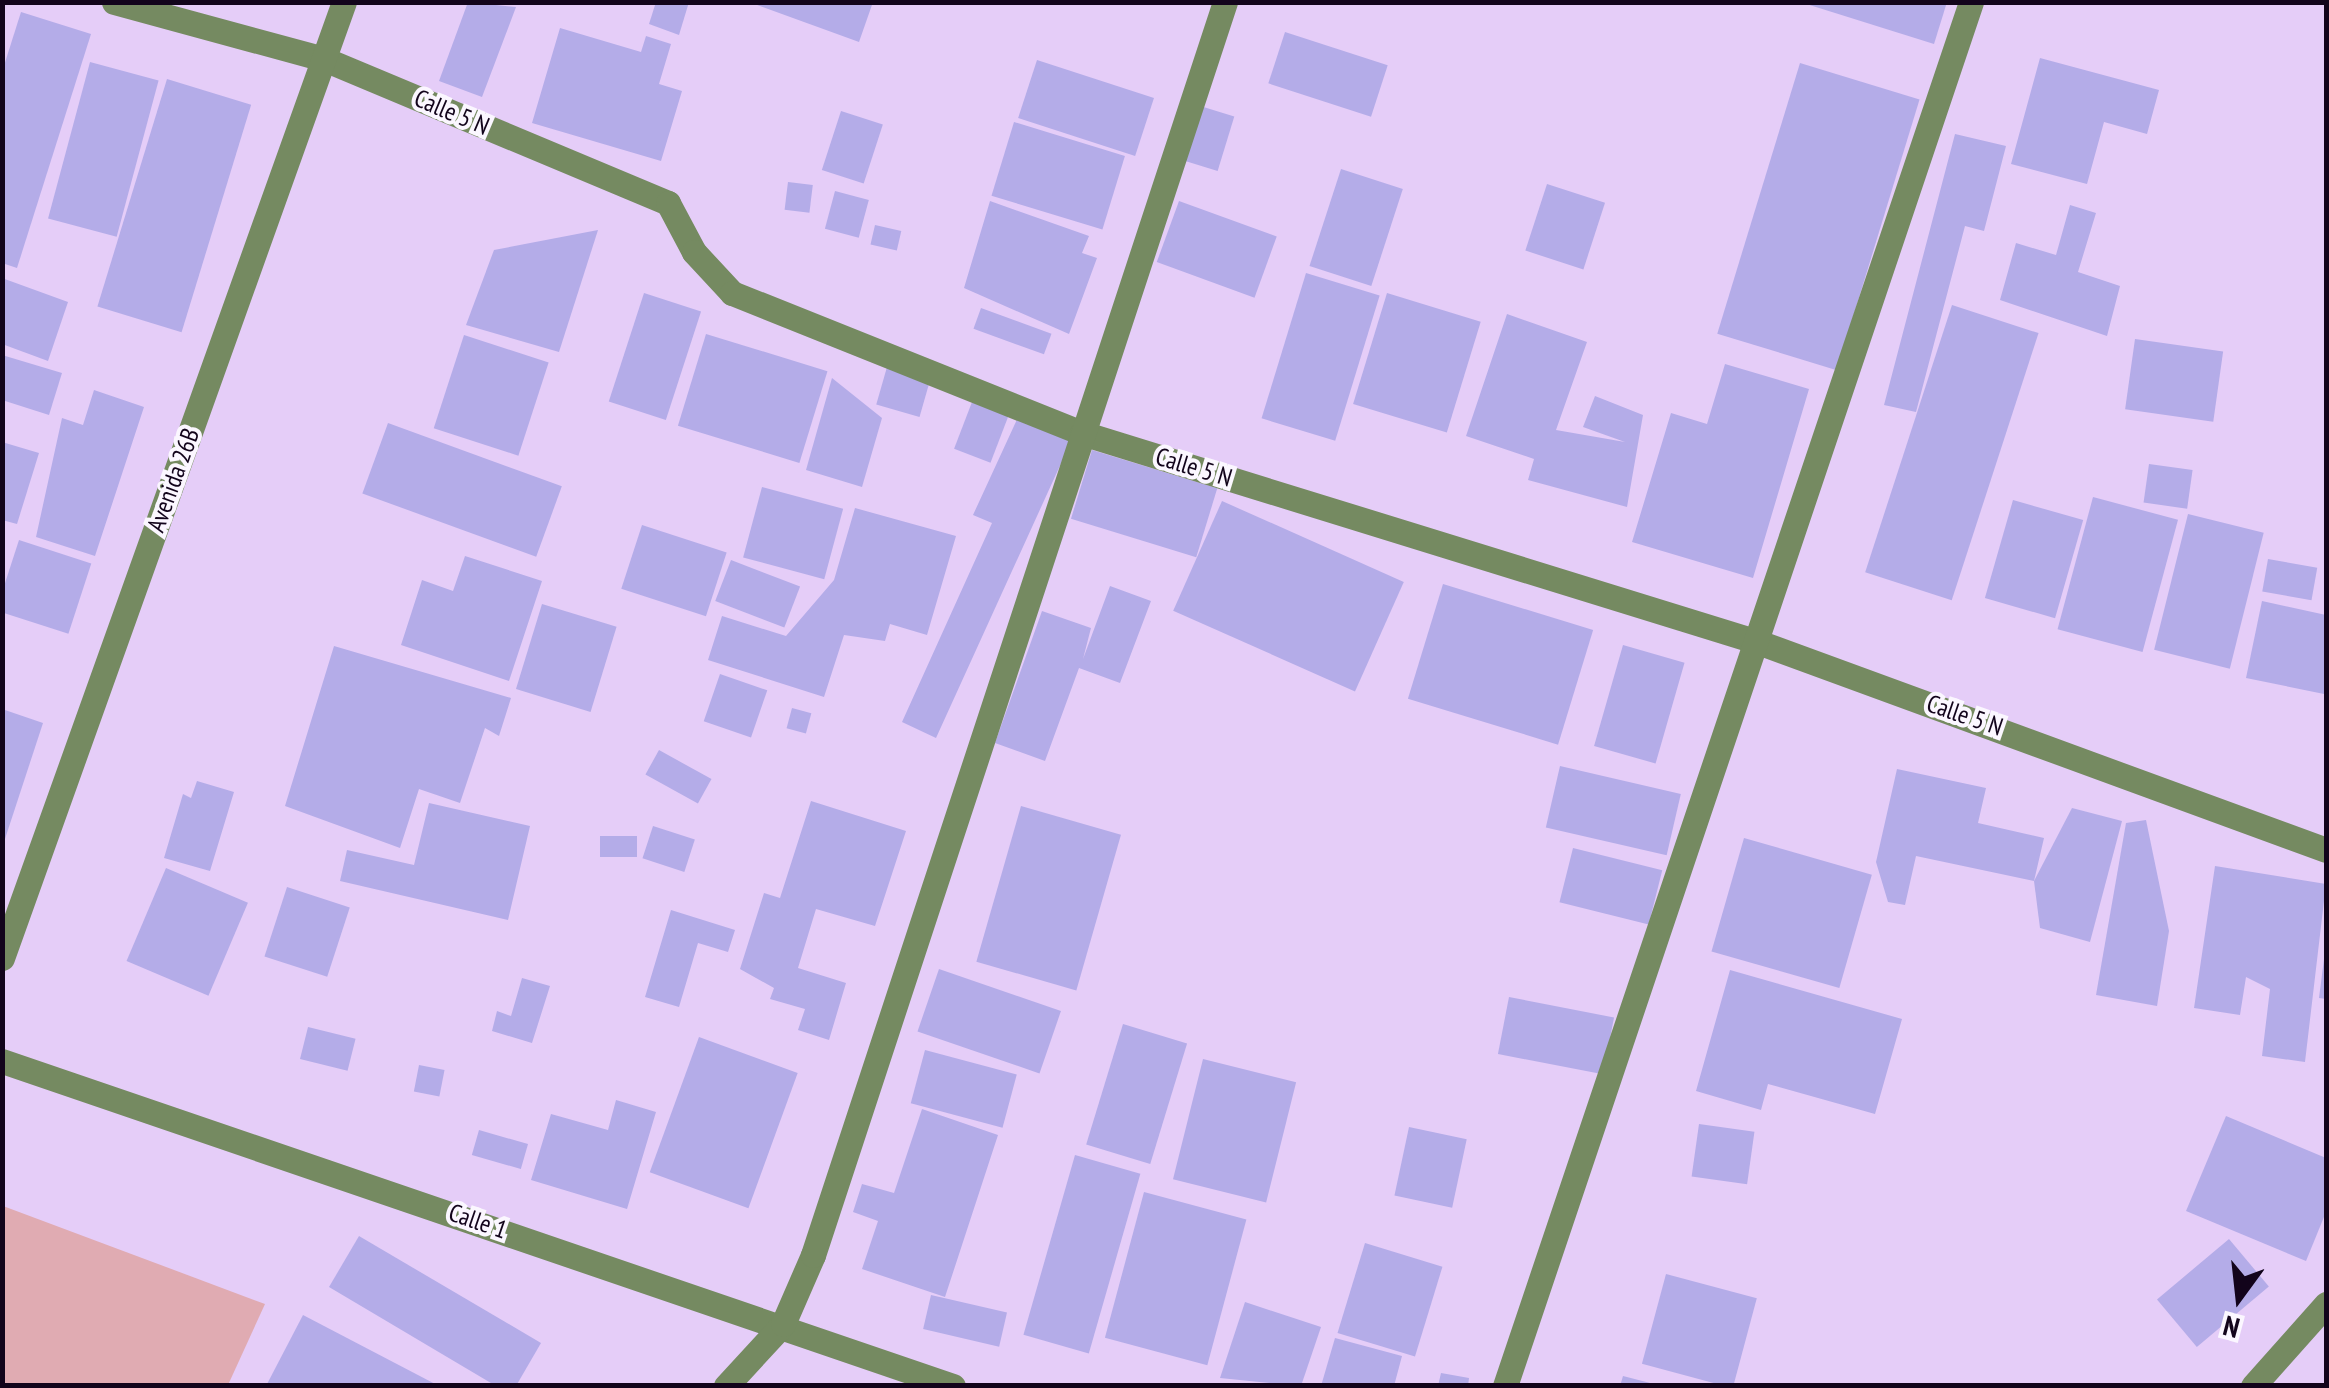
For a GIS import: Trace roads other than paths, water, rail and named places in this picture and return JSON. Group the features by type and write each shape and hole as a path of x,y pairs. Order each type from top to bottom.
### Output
{"street":[{"name":"Calle 5 N","path":"114,2 324,59 668,203 694,252 732,293 1082,432 1758,642 2326,850"},
{"name":"Avenida 26B","path":"2,958 344,2"},
{"path":"726,1386 784,1324 1225,2"},
{"path":"1505,1386 1971,2"},
{"name":"Calle 1","path":"2,1061 784,1324 953,1386"},
{"path":"2253,1386 2326,1304"}]}
